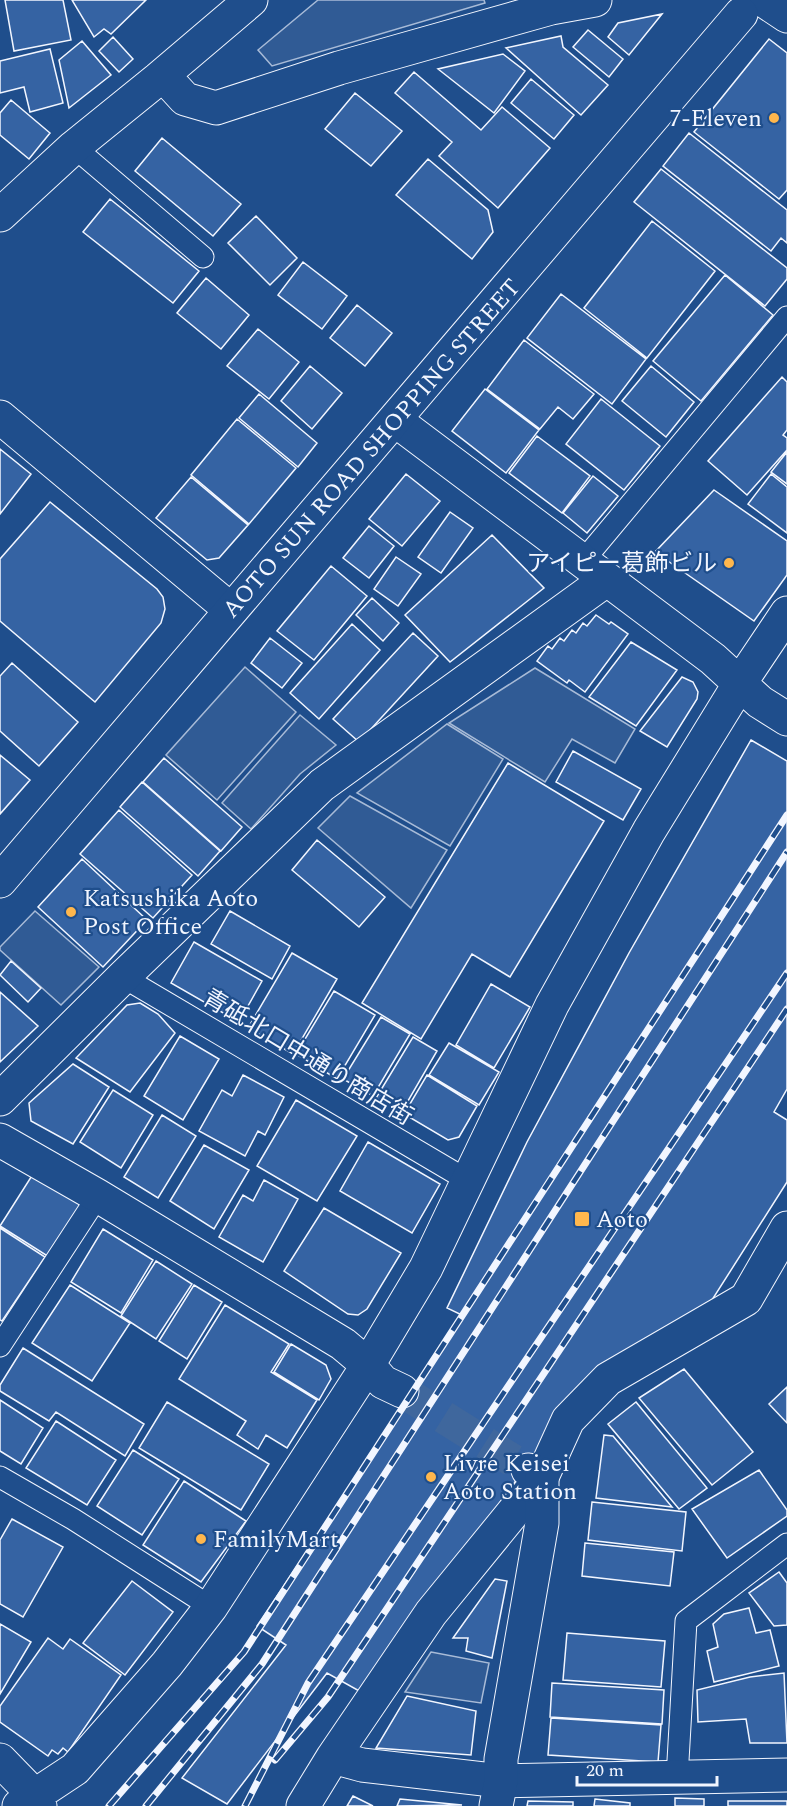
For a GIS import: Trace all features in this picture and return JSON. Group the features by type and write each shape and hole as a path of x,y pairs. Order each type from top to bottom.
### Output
{"street":[{"path":"0,215 74,147 251,0"},
{"path":"163,75 185,99 216,108 548,4 595,0"},
{"path":"758,4 787,16"},
{"name":"AOTO SUN ROAD SHOPPING STREET","path":"0,881 395,420 758,4"},
{"path":"0,417 231,610"},
{"path":"395,420 713,659 760,702 787,719"},
{"path":"0,1099 322,785 594,571"},
{"path":"0,1760 31,1803 75,1769 167,1664 212,1606 368,1365 426,1268 552,1005 649,831 740,683 787,614"},
{"path":"0,1140 98,1196 343,1344 368,1365 383,1382 402,1391"},
{"path":"303,1806 333,1757 431,1613 535,1474 568,1420 608,1379 746,1299 787,1228"},
{"path":"498,1793 501,1759 542,1523 535,1474"},
{"path":"333,1757 498,1793 677,1778 787,1775"}],"lane":[{"path":"74,147 203,257"},
{"path":"594,571 787,317"},
{"name":"青砥北口中通り商店街","path":"123,977 467,1180"},
{"path":"0,1346 98,1196"},
{"path":"0,1477 212,1606"},
{"path":"677,1778 686,1620 787,1544"}],"shaded area":[{"path":"318,0 484,0 485,3 272,66 258,50"},
{"path":"245,667 296,712 217,800 166,755"},
{"path":"535,668 635,729 615,763 572,739 545,782 449,723"},
{"path":"300,715 336,745 300,774 251,829 222,803"},
{"path":"447,724 503,759 450,846 357,793"},
{"path":"350,796 447,850 411,908 318,828"},
{"path":"35,911 99,967 61,1005 0,950 0,947"},
{"path":"431,1652 489,1663 481,1703 405,1692"}],"building":[{"path":"5,0 63,0 71,40 14,51"},
{"path":"72,0 146,0 111,34 104,29 94,37"},
{"path":"662,14 629,55 608,37 618,23"},
{"path":"588,30 623,59 609,77 573,47"},
{"path":"561,36 563,47 608,85 581,115 506,48"},
{"path":"113,37 133,59 119,72 99,51"},
{"path":"769,39 787,53 787,190 779,199 694,132"},
{"path":"82,41 111,75 69,108 59,60"},
{"path":"50,49 63,103 30,112 24,87 0,93 0,61"},
{"path":"503,54 525,71 494,113 438,69"},
{"path":"414,72 481,130 502,107 550,148 498,208 439,156 452,142 395,93"},
{"path":"531,79 574,115 554,139 511,103"},
{"path":"355,93 402,131 371,166 325,129"},
{"path":"11,100 50,133 29,159 0,135 0,113"},
{"path":"689,133 787,210 787,243 781,238 771,251 663,166"},
{"path":"162,138 241,204 213,236 135,171"},
{"path":"428,159 488,210 493,232 472,259 396,195"},
{"path":"661,169 787,268 787,279 765,306 634,202"},
{"path":"110,199 199,271 173,303 83,232"},
{"path":"256,216 297,258 270,285 228,243"},
{"path":"652,221 715,271 647,358 584,308"},
{"path":"303,262 347,296 322,329 278,295"},
{"path":"725,275 773,315 701,401 653,361"},
{"path":"206,278 249,315 221,349 177,313"},
{"path":"561,294 646,359 612,404 527,338"},
{"path":"357,305 392,333 365,366 330,338"},
{"path":"258,329 299,362 269,399 227,366"},
{"path":"524,340 594,394 573,419 558,407 540,429 487,389"},
{"path":"310,366 342,393 312,429 281,401"},
{"path":"651,366 694,402 666,437 622,401"},
{"path":"782,377 787,382 787,430 783,435 787,438 787,450 747,495 708,461"},
{"path":"485,389 539,430 506,473 452,431"},
{"path":"259,394 317,443 298,467 239,418"},
{"path":"601,399 660,446 624,490 566,444"},
{"path":"237,419 296,468 249,524 191,475"},
{"path":"537,436 590,476 562,513 509,473"},
{"path":"0,449 31,474 0,514"},
{"path":"787,452 787,484 771,472"},
{"path":"406,474 440,501 402,546 369,519"},
{"path":"771,474 787,487 787,533 748,504"},
{"path":"593,476 618,496 587,533 563,513"},
{"path":"191,477 248,525 219,558 207,560 156,518"},
{"name":"アイピー葛飾ビル","path":"714,490 787,541 787,575 754,621 655,552"},
{"path":"50,502 157,589 163,597 165,609 161,623 95,702 0,621 0,559"},
{"path":"450,512 473,528 441,573 418,557"},
{"path":"369,526 394,546 369,578 343,558"},
{"path":"492,535 544,588 450,662 405,615"},
{"path":"396,557 421,574 398,606 374,589"},
{"path":"331,566 367,596 314,660 277,631"},
{"path":"372,598 399,623 383,641 356,615"},
{"path":"596,615 628,634 585,692 569,680 567,683 537,661 548,646 552,649 560,638 564,641 572,630 576,633 583,623 587,626"},
{"path":"352,624 380,650 319,719 290,693"},
{"path":"413,633 438,656 359,742 333,719"},
{"path":"270,638 302,663 282,688 251,663"},
{"path":"631,642 677,670 636,726 589,697"},
{"path":"12,663 78,722 39,766 0,731 0,676"},
{"path":"682,677 693,682 698,692 697,699 667,747 640,731"},
{"path":"751,740 787,761 787,1089 774,1112 787,1120 787,1182 712,1300 600,1366 361,1692 327,1673 227,1804 182,1778 286,1645 257,1626 464,1316 447,1308 527,1142 629,953"},
{"path":"573,751 641,789 623,820 556,782"},
{"path":"0,755 30,780 0,814"},
{"path":"164,758 242,827 221,851 143,782"},
{"path":"508,763 604,821 510,977 472,954 421,1039 362,1003"},
{"path":"142,782 220,851 198,876 120,807"},
{"path":"119,810 192,875 153,918 80,854"},
{"path":"317,840 385,897 359,927 292,870"},
{"path":"82,859 147,920 103,967 38,907"},
{"path":"230,911 290,946 272,979 211,944"},
{"path":"194,942 262,981 239,1022 171,983"},
{"path":"292,953 337,979 293,1054 248,1028"},
{"path":"11,961 41,988 28,1002 0,975"},
{"path":"491,984 530,1007 494,1068 456,1045"},
{"path":"334,991 375,1015 337,1079 296,1054"},
{"path":"0,992 38,1026 0,1062"},
{"path":"140,1003 158,1014 175,1033 130,1092 76,1058 127,1005"},
{"path":"381,1017 410,1034 373,1096 343,1079"},
{"path":"180,1036 219,1059 183,1120 144,1096"},
{"path":"413,1037 437,1051 401,1113 376,1098"},
{"path":"449,1043 499,1072 479,1105 429,1075"},
{"path":"73,1064 109,1087 73,1144 31,1121 29,1103"},
{"path":"243,1075 284,1097 265,1135 258,1131 245,1156 199,1131 222,1090 232,1096"},
{"path":"427,1075 477,1106 459,1137 448,1140 404,1114"},
{"path":"113,1090 153,1115 121,1168 80,1142"},
{"path":"296,1100 357,1136 317,1201 257,1166"},
{"path":"162,1115 196,1136 158,1198 124,1177"},
{"path":"368,1142 440,1184 412,1233 340,1191"},
{"path":"204,1145 249,1170 214,1229 170,1201"},
{"path":"33,1174 82,1205 49,1257 0,1226"},
{"path":"264,1180 298,1199 263,1262 219,1237 243,1195 253,1201"},
{"path":"324,1208 401,1253 367,1309 358,1315 348,1314 284,1271"},
{"path":"0,1228 45,1257 2,1321 0,1320"},
{"path":"103,1229 153,1260 121,1313 71,1282"},
{"path":"156,1261 192,1284 156,1339 121,1316"},
{"path":"70,1285 130,1323 92,1381 32,1343"},
{"path":"194,1285 222,1302 187,1359 159,1341"},
{"path":"225,1305 289,1344 271,1372 317,1400 287,1448 266,1435 258,1449 237,1435 246,1421 179,1379"},
{"path":"291,1344 326,1365 331,1379 319,1400 274,1372"},
{"path":"23,1348 144,1424 125,1456 56,1412 49,1421 0,1391 0,1385"},
{"path":"684,1369 753,1452 712,1485 639,1398"},
{"path":"787,1387 787,1423 769,1404"},
{"path":"0,1400 43,1428 21,1464 0,1451"},
{"path":"167,1402 269,1464 241,1510 139,1448"},
{"path":"636,1402 707,1488 679,1509 608,1424"},
{"path":"56,1421 116,1460 87,1505 26,1468"},
{"path":"604,1435 613,1436 672,1507 596,1498"},
{"path":"133,1450 179,1479 142,1535 97,1506"},
{"path":"759,1470 787,1510 787,1516 727,1558 692,1509"},
{"path":"184,1481 246,1521 201,1582 143,1545"},
{"path":"592,1502 686,1512 682,1551 588,1540"},
{"path":"12,1519 63,1547 23,1617 0,1604 0,1540"},
{"path":"585,1543 674,1552 670,1586 582,1576"},
{"path":"779,1572 787,1583 787,1625 774,1626 749,1593"},
{"path":"495,1579 507,1581 492,1658 466,1651 468,1638 453,1638"},
{"path":"132,1581 173,1612 125,1675 83,1643"},
{"path":"749,1608 756,1633 770,1630 779,1666 714,1682 707,1651 718,1647 713,1624 724,1614"},
{"path":"0,1624 31,1642 0,1694"},
{"path":"567,1633 665,1641 661,1687 563,1680"},
{"path":"48,1638 63,1649 70,1639 121,1675 68,1752 63,1748 58,1754 52,1750 48,1756 0,1722 0,1706"},
{"path":"784,1673 787,1743 750,1743 746,1719 698,1722 697,1690 750,1677"},
{"path":"552,1683 664,1690 662,1724 550,1717"},
{"path":"407,1696 476,1711 471,1755 376,1748"},
{"path":"551,1718 661,1725 658,1762 548,1755"},
{"path":"353,1796 373,1806 347,1806"},
{"path":"675,1798 704,1799 704,1806 675,1806"},
{"path":"400,1799 462,1805 397,1806"},
{"path":"595,1799 630,1803 630,1806 594,1806"},
{"path":"528,1801 573,1802 573,1806 527,1806"},
{"path":"728,1801 787,1801 787,1806 728,1806"}],"tunnel":[{"path":"402,1391 528,1470"}],"railway":[{"path":"109,1806 244,1652 787,815"},
{"path":"146,1806 262,1664 787,852"},
{"path":"245,1806 308,1683 787,973"},
{"path":"275,1760 328,1697 787,1009"}],"place":[{"name":"7-Eleven","path":"774,118"},
{"name":"アイピー葛飾ビル","path":"729,563"},
{"name":"Katsushika Aoto Post Office","path":"71,912"},
{"name":"Aoto","path":"582,1219"},
{"name":"Livre Keisei Aoto Station","path":"431,1477"},
{"name":"FamilyMart","path":"201,1539"}]}
